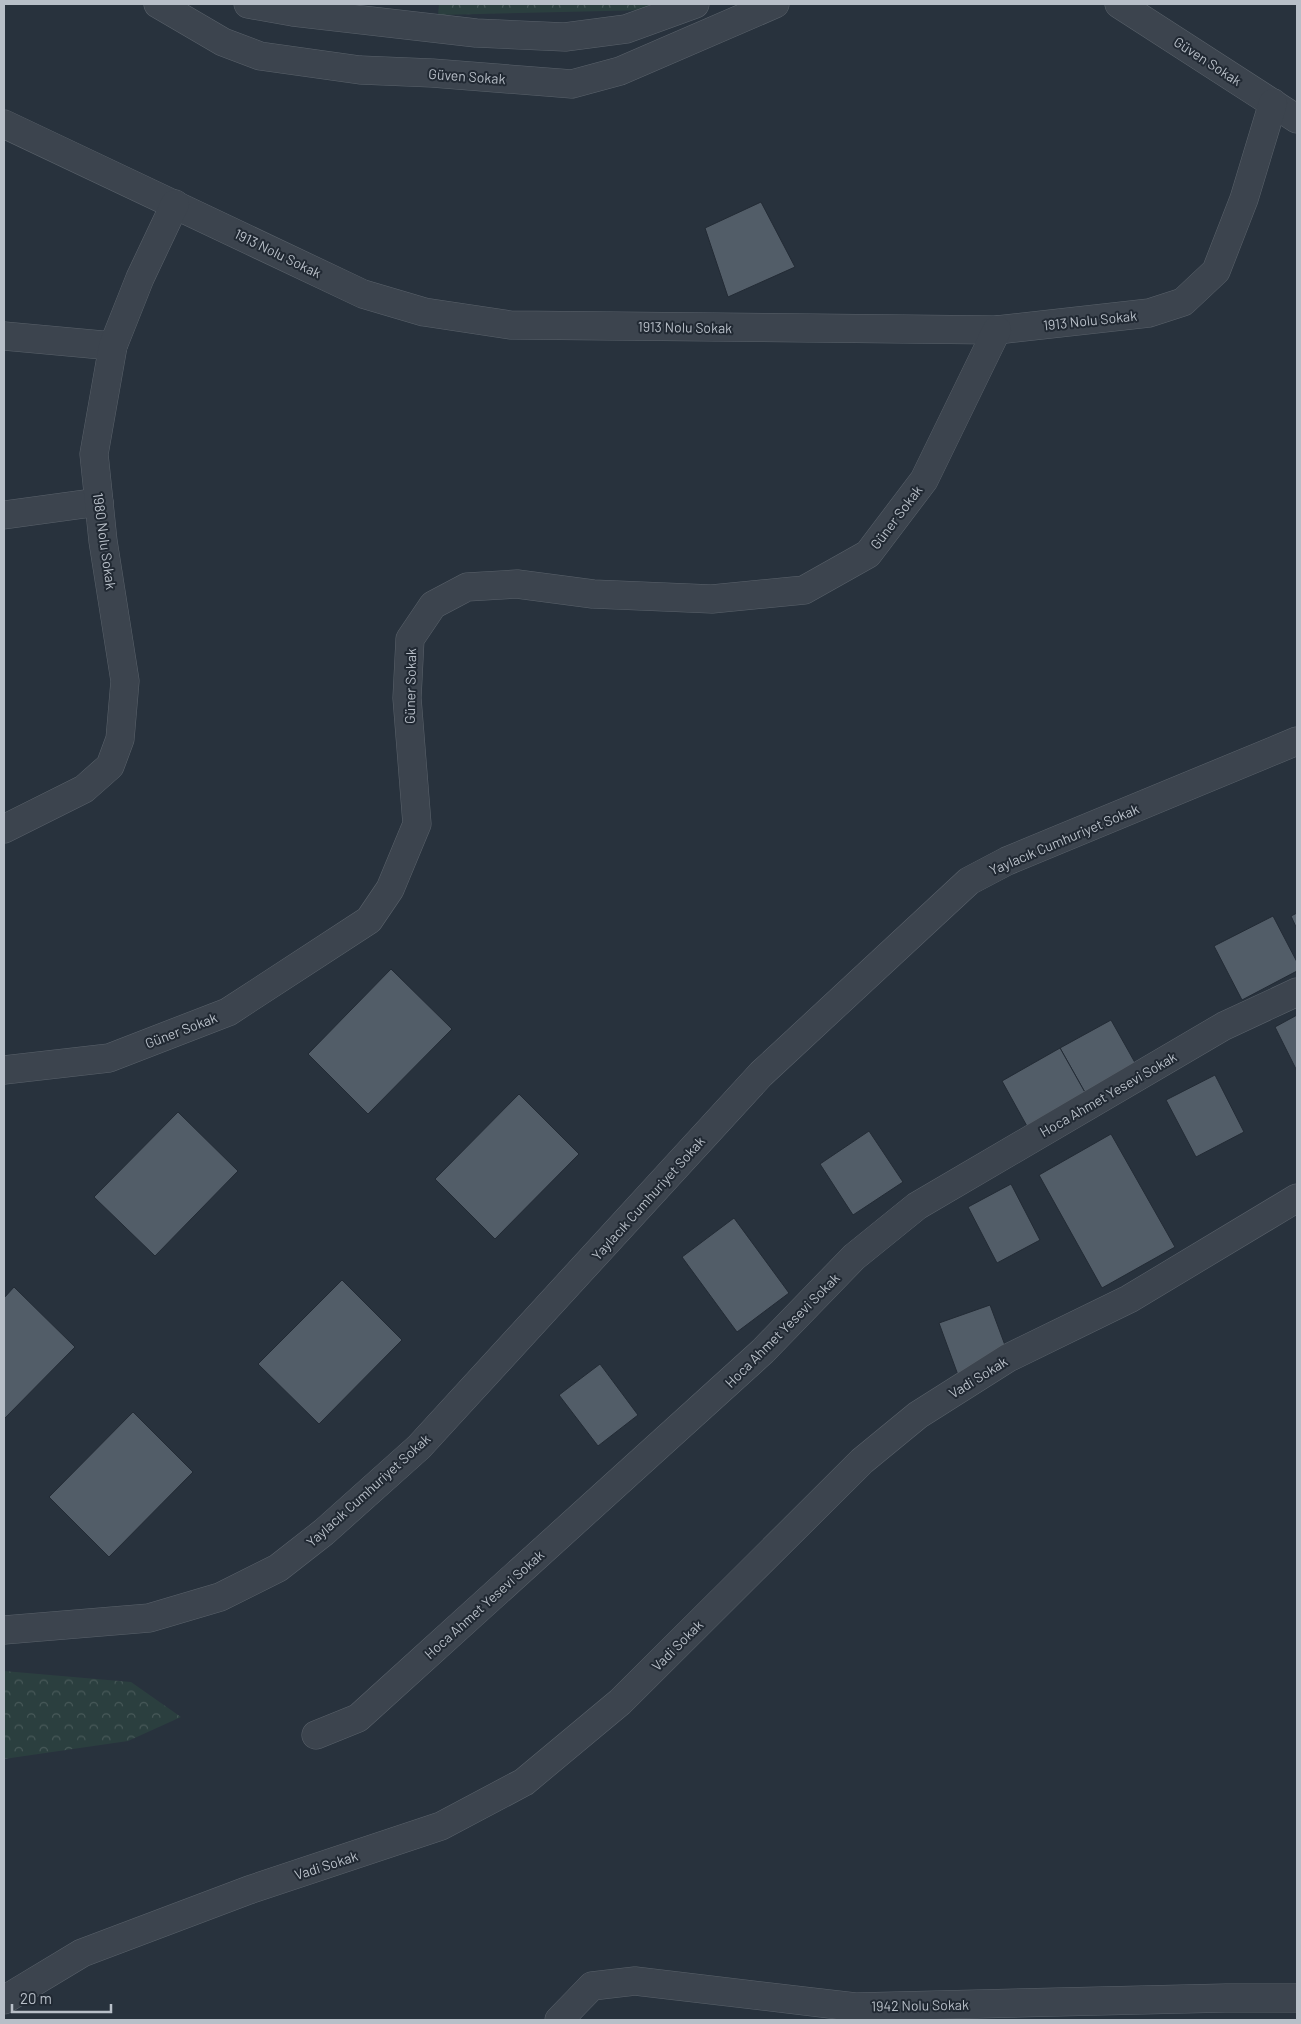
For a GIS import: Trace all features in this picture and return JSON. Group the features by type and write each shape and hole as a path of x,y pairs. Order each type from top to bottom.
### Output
{"street":[{"name":"Güven Sokak","path":"158,4 223,42 260,56 360,70 432,73 572,84 620,72 775,4"},
{"path":"248,4 293,12 467,32 566,37 626,29 695,4"},
{"name":"Güven Sokak","path":"1119,4 1297,119"},
{"name":"1913 Nolu Sokak","path":"4,124 362,294 424,312 510,325 997,330 1149,313 1183,302 1216,271 1244,199 1273,103"},
{"name":"1980 Nolu Sokak","path":"4,829 84,789 110,766 120,738 125,681 99,502 94,454 113,346 140,278 175,204"},
{"name":"Güner Sokak","path":"4,1070 109,1058 228,1012 369,920 390,889 417,824 407,698 410,639 433,604 467,587 517,584 593,594 712,599 804,590 868,554 924,480 997,330"},
{"path":"4,336 113,346"},
{"path":"4,515 99,502"},
{"name":"Yaylacık Cumhuriyet Sokak","path":"4,1630 149,1618 220,1597 278,1568 324,1532 419,1447 761,1074 969,882 1007,861 1297,740"},
{"name":"Hoca Ahmet Yesevi Sokak","path":"316,1735 358,1718 763,1351 854,1257 916,1206 1224,1026 1297,992"},
{"name":"Vadi Sokak","path":"4,2000 82,1953 250,1890 442,1826 524,1782 620,1702 862,1461 918,1415 1008,1358 1129,1299 1297,1198"},
{"name":"1942 Nolu Sokak","path":"559,2020 592,1986 635,1981 844,2013 865,2007 1206,1998 1297,1998"}],"green space":[{"path":"439,4 664,4 648,10 438,15"},
{"path":"4,1671 131,1682 181,1717 128,1741 4,1759"}],"building":[{"path":"761,202 795,267 728,297 705,228"},
{"path":"1297,913 1297,929 1291,916"},
{"path":"1273,916 1297,962 1297,971 1242,1000 1214,946"},
{"path":"391,969 452,1029 368,1114 308,1054"},
{"path":"1297,1015 1297,1071 1275,1027"},
{"path":"1111,1020 1138,1068 1087,1096 1060,1048"},
{"path":"1060,1048 1087,1096 1028,1128 1002,1081"},
{"path":"1215,1075 1244,1132 1196,1157 1166,1100"},
{"path":"519,1094 579,1154 495,1239 435,1179"},
{"path":"178,1112 238,1171 155,1256 94,1197"},
{"path":"869,1131 903,1182 853,1215 820,1164"},
{"path":"1111,1134 1175,1247 1102,1288 1039,1175"},
{"path":"1011,1184 1040,1240 997,1263 968,1207"},
{"path":"734,1218 789,1293 737,1332 682,1257"},
{"path":"342,1280 402,1340 319,1424 258,1364"},
{"path":"14,1287 75,1347 4,1419 4,1298"},
{"path":"990,1305 1009,1356 958,1375 939,1323"},
{"path":"600,1364 638,1415 598,1446 559,1395"},
{"path":"133,1412 193,1472 109,1557 49,1497"}]}
